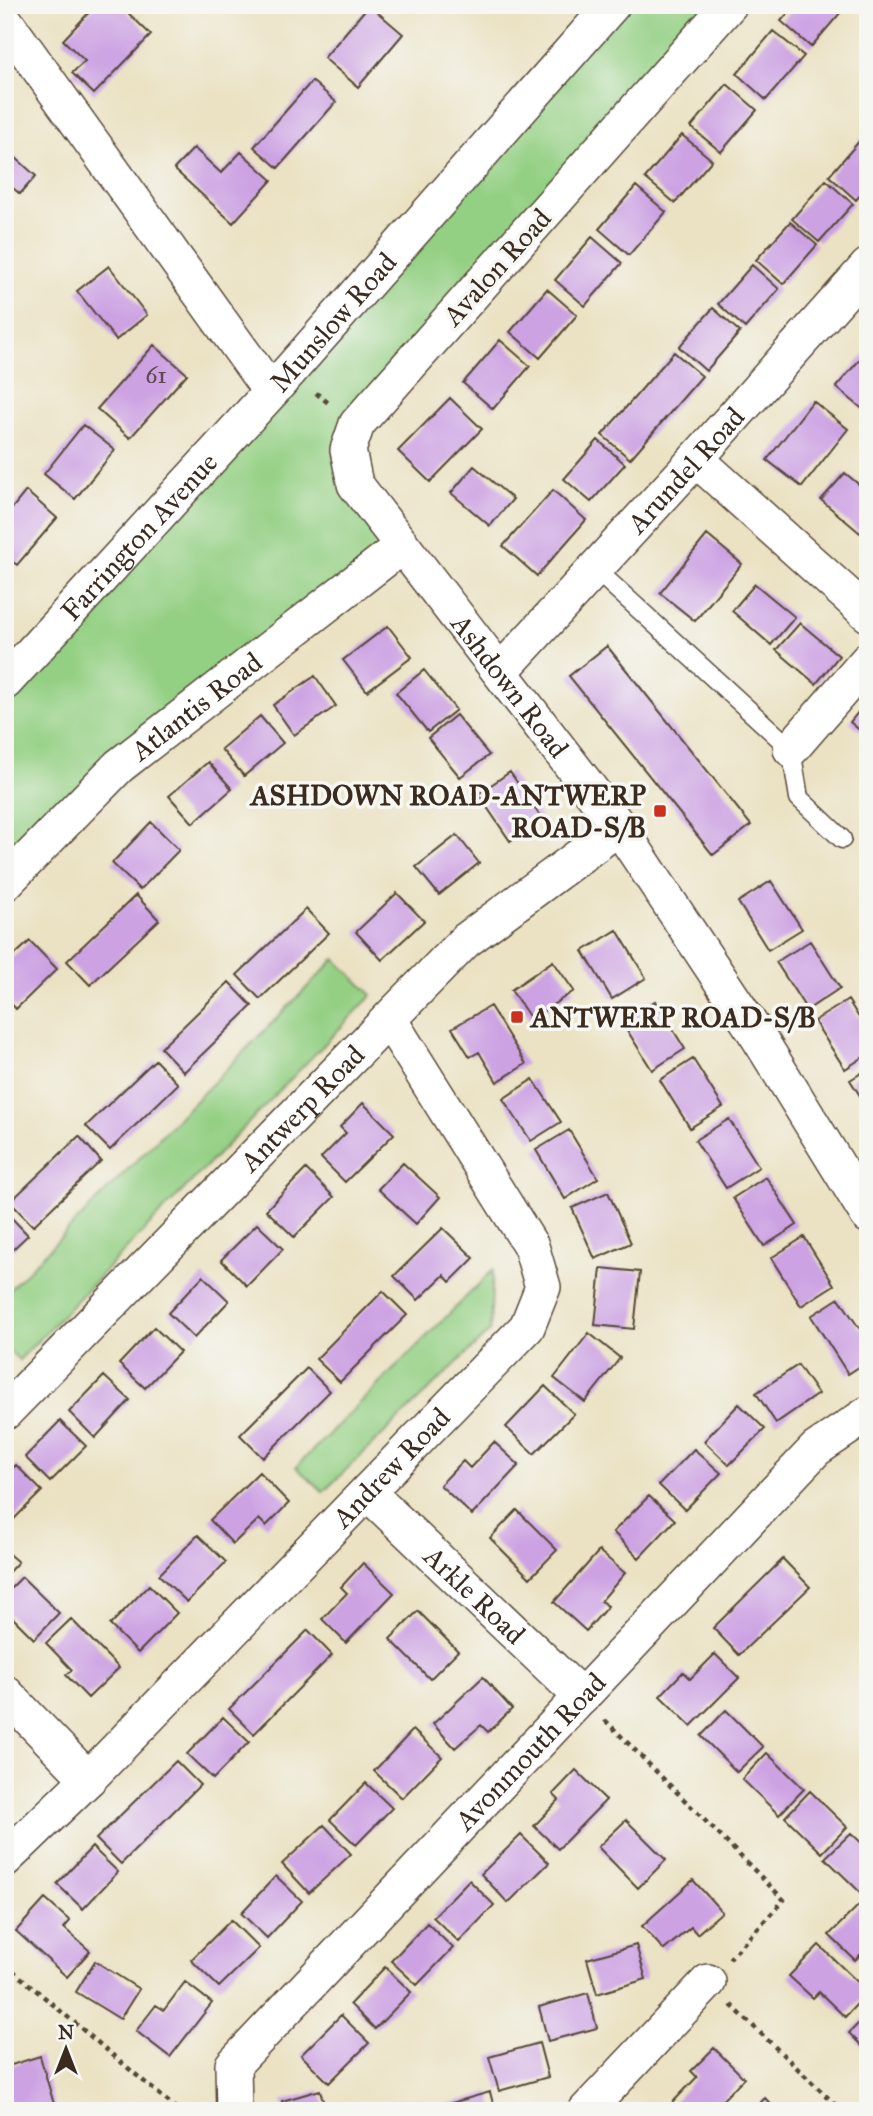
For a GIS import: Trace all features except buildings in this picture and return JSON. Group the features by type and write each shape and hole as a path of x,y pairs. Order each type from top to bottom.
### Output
{"street":[{"name":"Munslow Road","path":"5,20 280,382 612,5"},
{"name":"Avalon Road","path":"356,424 729,5"},
{"name":"Arundel Road","path":"501,671 696,459 868,266"},
{"name":"Farrington Avenue","path":"5,682 280,382"},
{"path":"356,424 348,450 355,484 402,546"},
{"path":"696,459 868,614"},
{"name":"Ashdown Road","path":"402,546 619,827 759,1038 868,1215"},
{"name":"Atlantis Road","path":"5,883 119,766 402,546"},
{"path":"791,749 868,660"},
{"name":"Antwerp Road","path":"5,1412 390,1021 465,941 619,827"},
{"name":"Andrew Road","path":"5,1859 88,1779 527,1327 543,1287 531,1246 390,1021"},
{"name":"Avonmouth Road","path":"234,2111 233,2065 816,1449 868,1414"},
{"name":"Arkle Road","path":"367,1492 582,1697"},
{"path":"5,1693 88,1779"},
{"path":"586,2111 708,1982"}],"lane":[{"path":"595,569 791,749 799,798 842,839"}],"path":[{"path":"280,382 356,424"},
{"path":"582,1697 784,1900 708,1982 842,2111"},
{"path":"5,1964 179,2111"}],"green space":[{"path":"612,5 729,5 348,450 402,546 5,883 5,682"},
{"path":"335,959 372,995 19,1360 5,1347 5,1294"},
{"path":"493,1270 490,1331 323,1492 296,1467"}],"place":[{"name":"ASHDOWN ROAD-ANTWERP ROAD-S/B","path":"660,811"},
{"name":"ANTWERP ROAD-S/B","path":"517,1017"}]}
